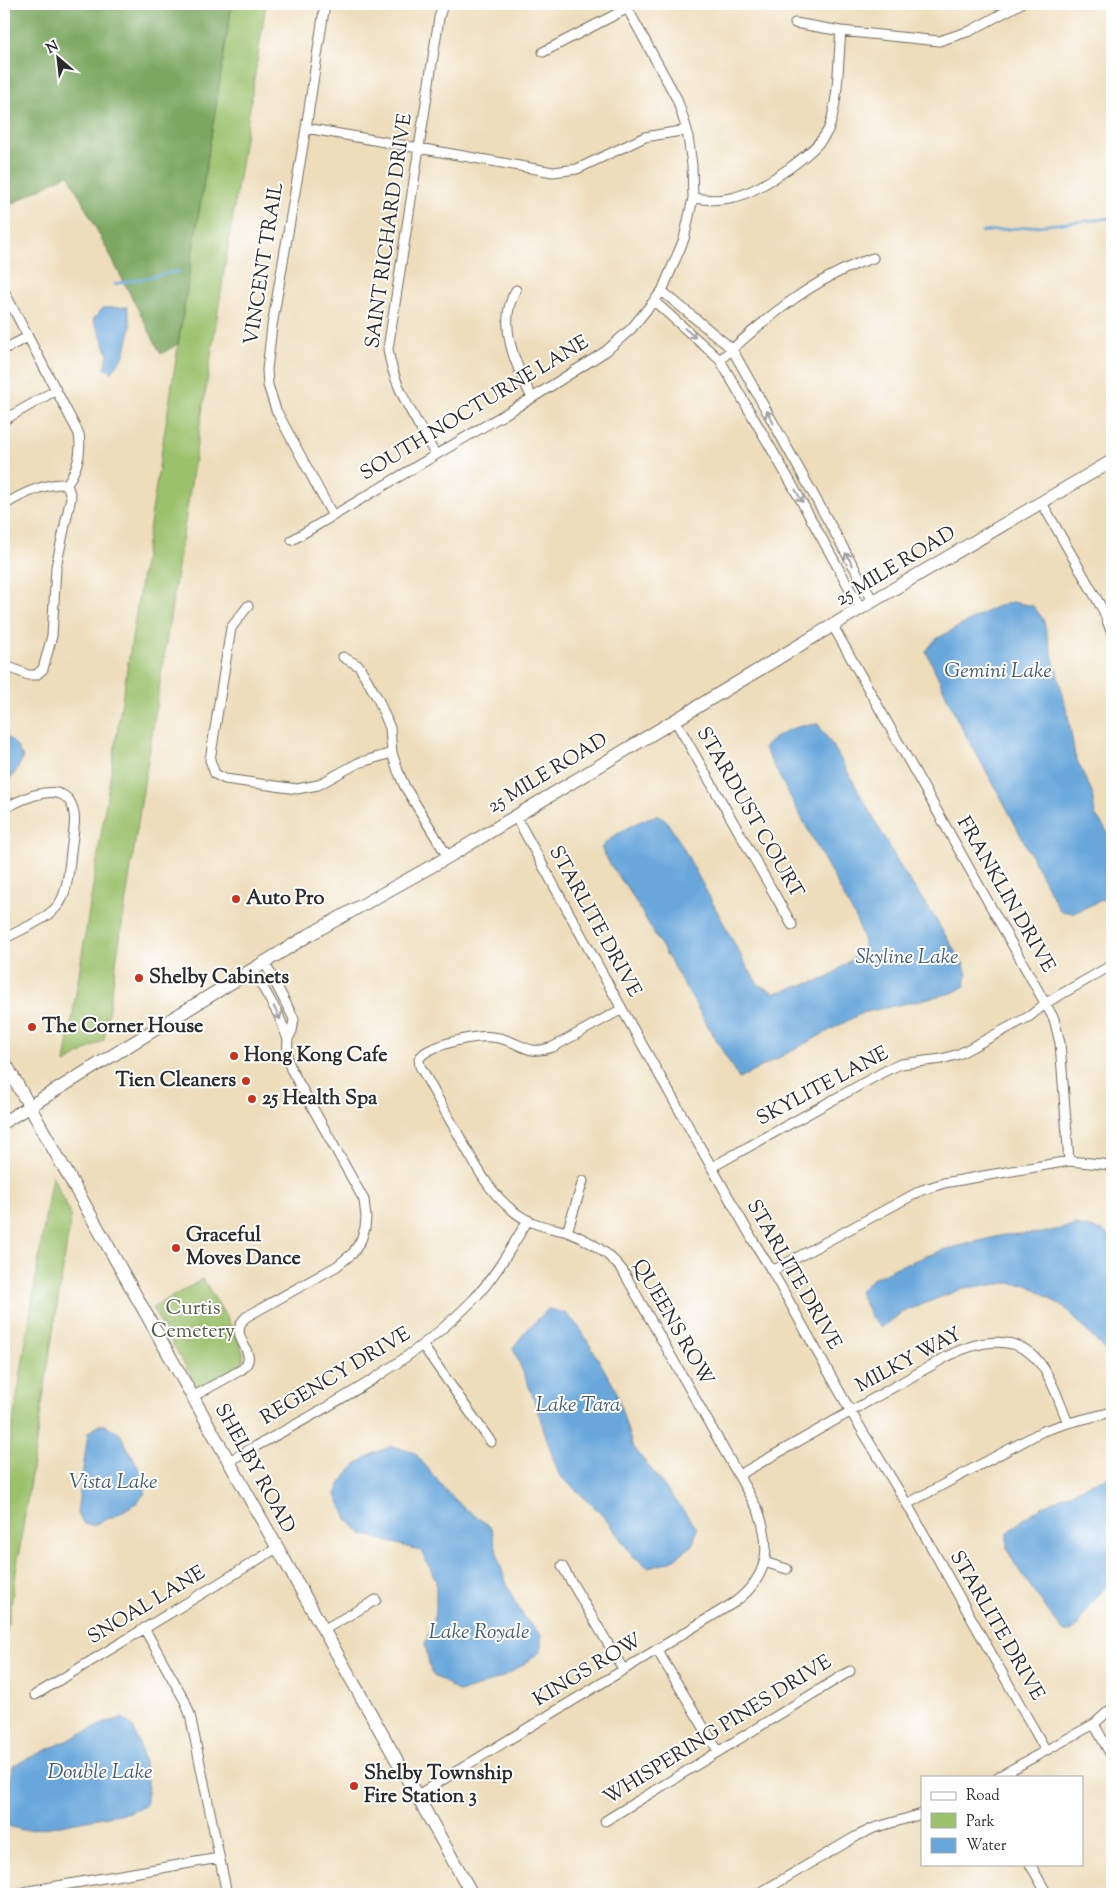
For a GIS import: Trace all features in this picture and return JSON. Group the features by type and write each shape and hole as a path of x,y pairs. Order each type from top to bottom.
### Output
{"street":[{"name":"VINCENT TRAIL","path":"325,4 306,128 273,316 267,370 269,390 276,410 333,516"},
{"name":"SAINT RICHARD DRIVE","path":"435,454 398,386 390,366 388,349 443,4"},
{"path":"796,22 841,31 939,41 970,31 1020,4"},
{"path":"542,52 626,6"},
{"name":"SOUTH NOCTURNE LANE","path":"292,540 532,398 617,343 662,291 684,239 694,198 692,165 687,130 676,99 626,6"},
{"path":"694,198 717,201 737,197 754,190 810,154 830,127 841,31"},
{"path":"306,128 535,170 566,172 586,166 645,138 687,130"},
{"path":"720,360 776,312 803,293 853,264 873,258"},
{"path":"516,290 510,300 508,312 510,340 517,368 532,398"},
{"path":"4,291 79,434 80,444 78,463 67,484 71,497 56,567 52,636 43,669 36,674 28,675 4,665"},
{"path":"662,291 732,349 873,601"},
{"path":"654,301 720,360 790,480 861,609"},
{"path":"4,349 28,336"},
{"path":"4,420 56,390"},
{"name":"25 MILE ROAD","path":"4,1122 309,935 448,857 873,601 1112,460"},
{"path":"790,480 801,473"},
{"path":"4,505 55,483 67,484"},
{"path":"1042,503 1103,610 1112,634"},
{"path":"846,581 858,574"},
{"path":"248,606 232,628 210,760 215,774 225,779 239,782 283,788 308,788 318,785 358,763 392,753"},
{"name":"FRANKLIN DRIVE","path":"833,626 1046,1002 1056,1024 1060,1043 1070,1161"},
{"path":"343,657 359,666 378,699 390,728 392,753 405,787 448,857"},
{"name":"STARDUST COURT","path":"675,720 792,925"},
{"path":"4,809 37,794 58,794 69,802 74,815 70,858 63,894 59,903 45,916 4,939"},
{"name":"STARLITE DRIVE","path":"515,816 850,1412 907,1504 1045,1749"},
{"path":"264,963 294,1019 292,1031 288,1039"},
{"name":"SKYLITE LANE","path":"712,1167 887,1070 901,1064 930,1062 959,1054 1030,1016 1046,1002 1112,965"},
{"path":"194,1396 247,1365 249,1355 238,1333 241,1322 246,1317 344,1261 358,1247 365,1228 364,1200 291,1069 288,1057 288,1039 278,1014 253,970"},
{"name":"QUEENS ROW","path":"622,1009 553,1047 544,1050 525,1049 507,1040 476,1037 430,1049 423,1053 419,1059 420,1066 482,1178 492,1192 528,1220 568,1232 595,1246 612,1257 623,1271 758,1510 765,1529 767,1546 764,1562"},
{"name":"SHELBY ROAD","path":"4,1061 143,1310 194,1396 277,1548 472,1894"},
{"path":"772,1271 922,1190 944,1183 1070,1161 1112,1165"},
{"path":"568,1232 584,1181"},
{"name":"REGENCY DRIVE","path":"230,1461 384,1373 423,1346 472,1300 488,1281 503,1261 528,1220"},
{"name":"MILKY WAY","path":"740,1476 964,1348 980,1343 997,1342 1023,1349 1041,1364 1068,1423"},
{"path":"423,1346 490,1442"},
{"path":"907,1504 1023,1440 1068,1423 1112,1412"},
{"name":"SNOAL LANE","path":"35,1695 277,1548"},
{"path":"764,1562 787,1568"},
{"name":"KINGS ROW","path":"416,1796 742,1597 755,1581 764,1562"},
{"path":"562,1566 623,1669"},
{"path":"323,1630 376,1600"},
{"path":"144,1628 185,1701 190,1714 226,1894"},
{"path":"657,1650 718,1751"},
{"name":"WHISPERING PINES DRIVE","path":"605,1821 850,1671"},
{"path":"1000,1776 1045,1749 1094,1724 1112,1708"},
{"path":"1094,1724 1112,1757"},
{"path":"758,1894 857,1836 874,1828 921,1814"},
{"path":"23,1892 219,1858"},
{"path":"1031,1866 1047,1894"}],"green space":[{"path":"4,4 232,4 178,344 161,354 68,174 4,208"},
{"path":"232,4 266,4 104,1040 65,1063"},
{"path":"52,1175 71,1216 4,1650 4,1480"},
{"name":"Curtis Cemetery","path":"203,1279 236,1335 243,1357 241,1364 206,1383 198,1385 195,1383 152,1308"}],"water":[{"path":"127,307 131,326 124,355 112,372 104,368 108,355 93,320 103,308"},
{"name":"Gemini Lake","path":"1012,602 1033,606 1043,619 1068,715 1075,756 1092,792 1095,815 1112,838 1112,895 1074,913 1060,911 1004,803 958,721 926,651 936,639 995,607"},
{"name":"Skyline Lake","path":"818,724 836,751 903,871 964,965 967,975 965,986 952,993 862,1013 739,1079 630,892 611,866 601,848 612,837 628,827 659,815 665,819 680,842 747,967 759,985 775,993 828,978 864,949 864,941 855,917 764,748 776,737 788,730"},
{"path":"4,735 16,745 23,758 13,776 4,781"},
{"path":"1076,1225 1103,1231 1112,1239 1112,1358 1066,1309 1028,1285 1008,1283 964,1288 903,1312 881,1328 871,1317 859,1292 871,1280 897,1267 943,1250 1003,1235 1043,1233"},
{"name":"Lake Tara","path":"548,1309 566,1313 580,1328 615,1388 632,1445 697,1528 693,1545 670,1562 649,1568 633,1556 601,1513 559,1475 532,1394 513,1348 526,1331"},
{"name":"Vista Lake","path":"99,1425 106,1425 120,1434 145,1480 145,1493 138,1502 115,1516 93,1525 84,1524 77,1513 88,1433"},
{"name":"Lake Royale","path":"393,1446 415,1453 448,1493 492,1528 496,1551 513,1598 525,1618 541,1635 541,1651 523,1665 492,1682 459,1692 431,1673 425,1644 436,1611 436,1580 421,1551 362,1534 347,1519 336,1495 345,1477 358,1463 375,1453"},
{"path":"1112,1475 1112,1580 1089,1606 1077,1626 1070,1632 1064,1632 1018,1569 1007,1549 1007,1534 1030,1514 1043,1506"},
{"name":"Double Lake","path":"124,1718 134,1729 142,1753 148,1787 145,1806 129,1812 50,1827 22,1830 8,1826 7,1795 14,1765 107,1722"}],"waterway":[{"path":"982,232 1112,218"},
{"path":"115,284 180,271"}],"place":[{"name":"Auto Pro","path":"236,899"},
{"name":"Shelby Cabinets","path":"139,978"},
{"name":"The Corner House","path":"32,1027"},
{"name":"Hong Kong Cafe","path":"234,1056"},
{"name":"Tien Cleaners","path":"246,1081"},
{"name":"25 Health Spa","path":"252,1099"},
{"name":"Graceful Moves Dance","path":"176,1248"},
{"name":"Shelby Township Fire Station 3","path":"354,1786"}]}
